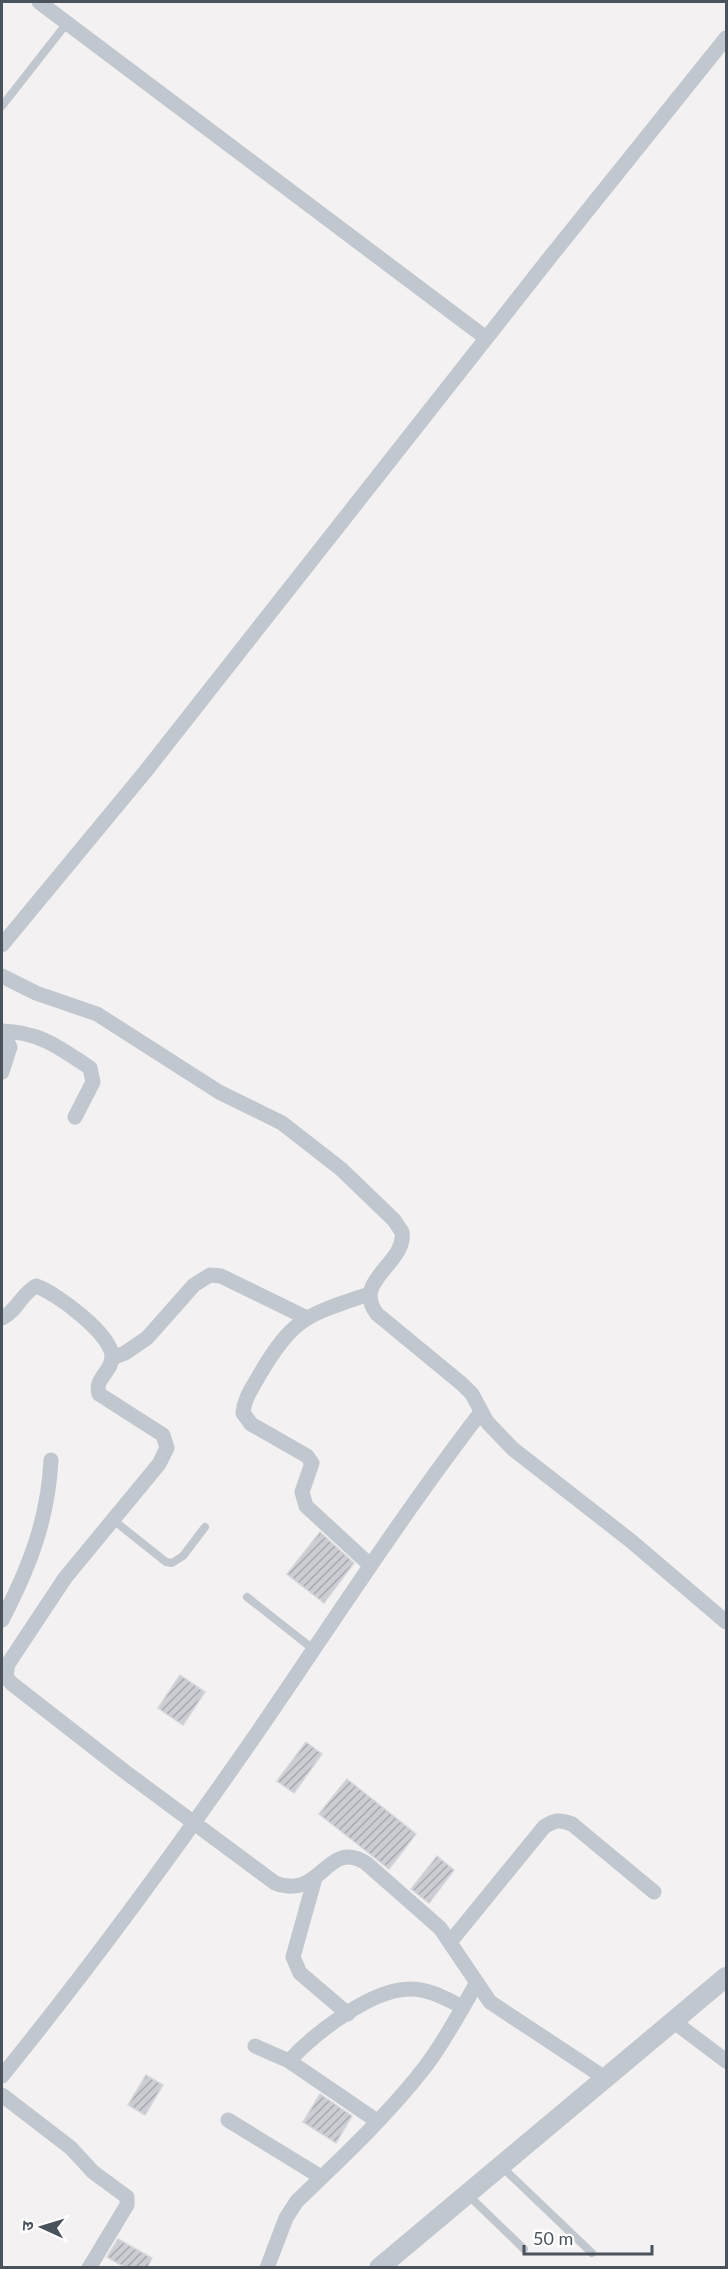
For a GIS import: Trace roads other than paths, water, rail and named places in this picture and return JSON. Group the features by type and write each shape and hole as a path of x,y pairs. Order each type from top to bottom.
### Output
{"street":[{"path":"39,2 486,338"},
{"path":"2,945 145,772 486,338 726,38"},
{"path":"2,976 17,985 105,1018 219,1092 282,1123 341,1169 402,1232 400,1246 372,1284 369,1301 377,1314 462,1384 472,1395 480,1412 513,1449 631,1541 726,1622"},
{"path":"2,1072 10,1047 2,1031 23,1031 42,1037 90,1068 93,1082 75,1117"},
{"path":"112,1358 125,1353 147,1338 194,1285 210,1275 221,1276 307,1318"},
{"path":"2,1318 11,1314 25,1293 36,1286 42,1288 97,1329 111,1350 112,1358 98,1382 99,1394 163,1435 167,1448 159,1464 65,1578 8,1664 4,1677 124,1771 275,1883 294,1887 315,1878 342,1857 356,1857 429,1917 451,1941 483,1995 502,2012 605,2079"},
{"path":"369,1294 307,1318 290,1329 273,1352 246,1399 243,1413 250,1424 307,1456 312,1463 302,1492 306,1506 370,1565"},
{"path":"2,2076 137,1901 314,1649 424,1486 480,1412"},
{"path":"2,1620 26,1573 40,1536 50,1486 51,1460"},
{"path":"451,1941 544,1827 554,1821 562,1820 572,1824 654,1892"},
{"path":"315,1878 292,1957 300,1973 348,2014"},
{"path":"379,2268 726,1977"},
{"path":"267,2268 286,2218 297,2200 377,2121 424,2068 476,1984"},
{"path":"289,2061 316,2034 386,1994 410,1989 436,1994 463,2007"},
{"path":"673,2021 726,2061"},
{"path":"255,2046 289,2061 377,2121"},
{"path":"2,2095 71,2148 93,2172 127,2197 128,2205 89,2268"},
{"path":"228,2120 321,2177"}],"lane":[{"path":"2,106 67,23"},
{"path":"112,1519 166,1562 172,1563 183,1556 205,1527"},
{"path":"248,1597 314,1649"},
{"path":"501,2165 592,2253"},
{"path":"466,2194 524,2249"}]}
